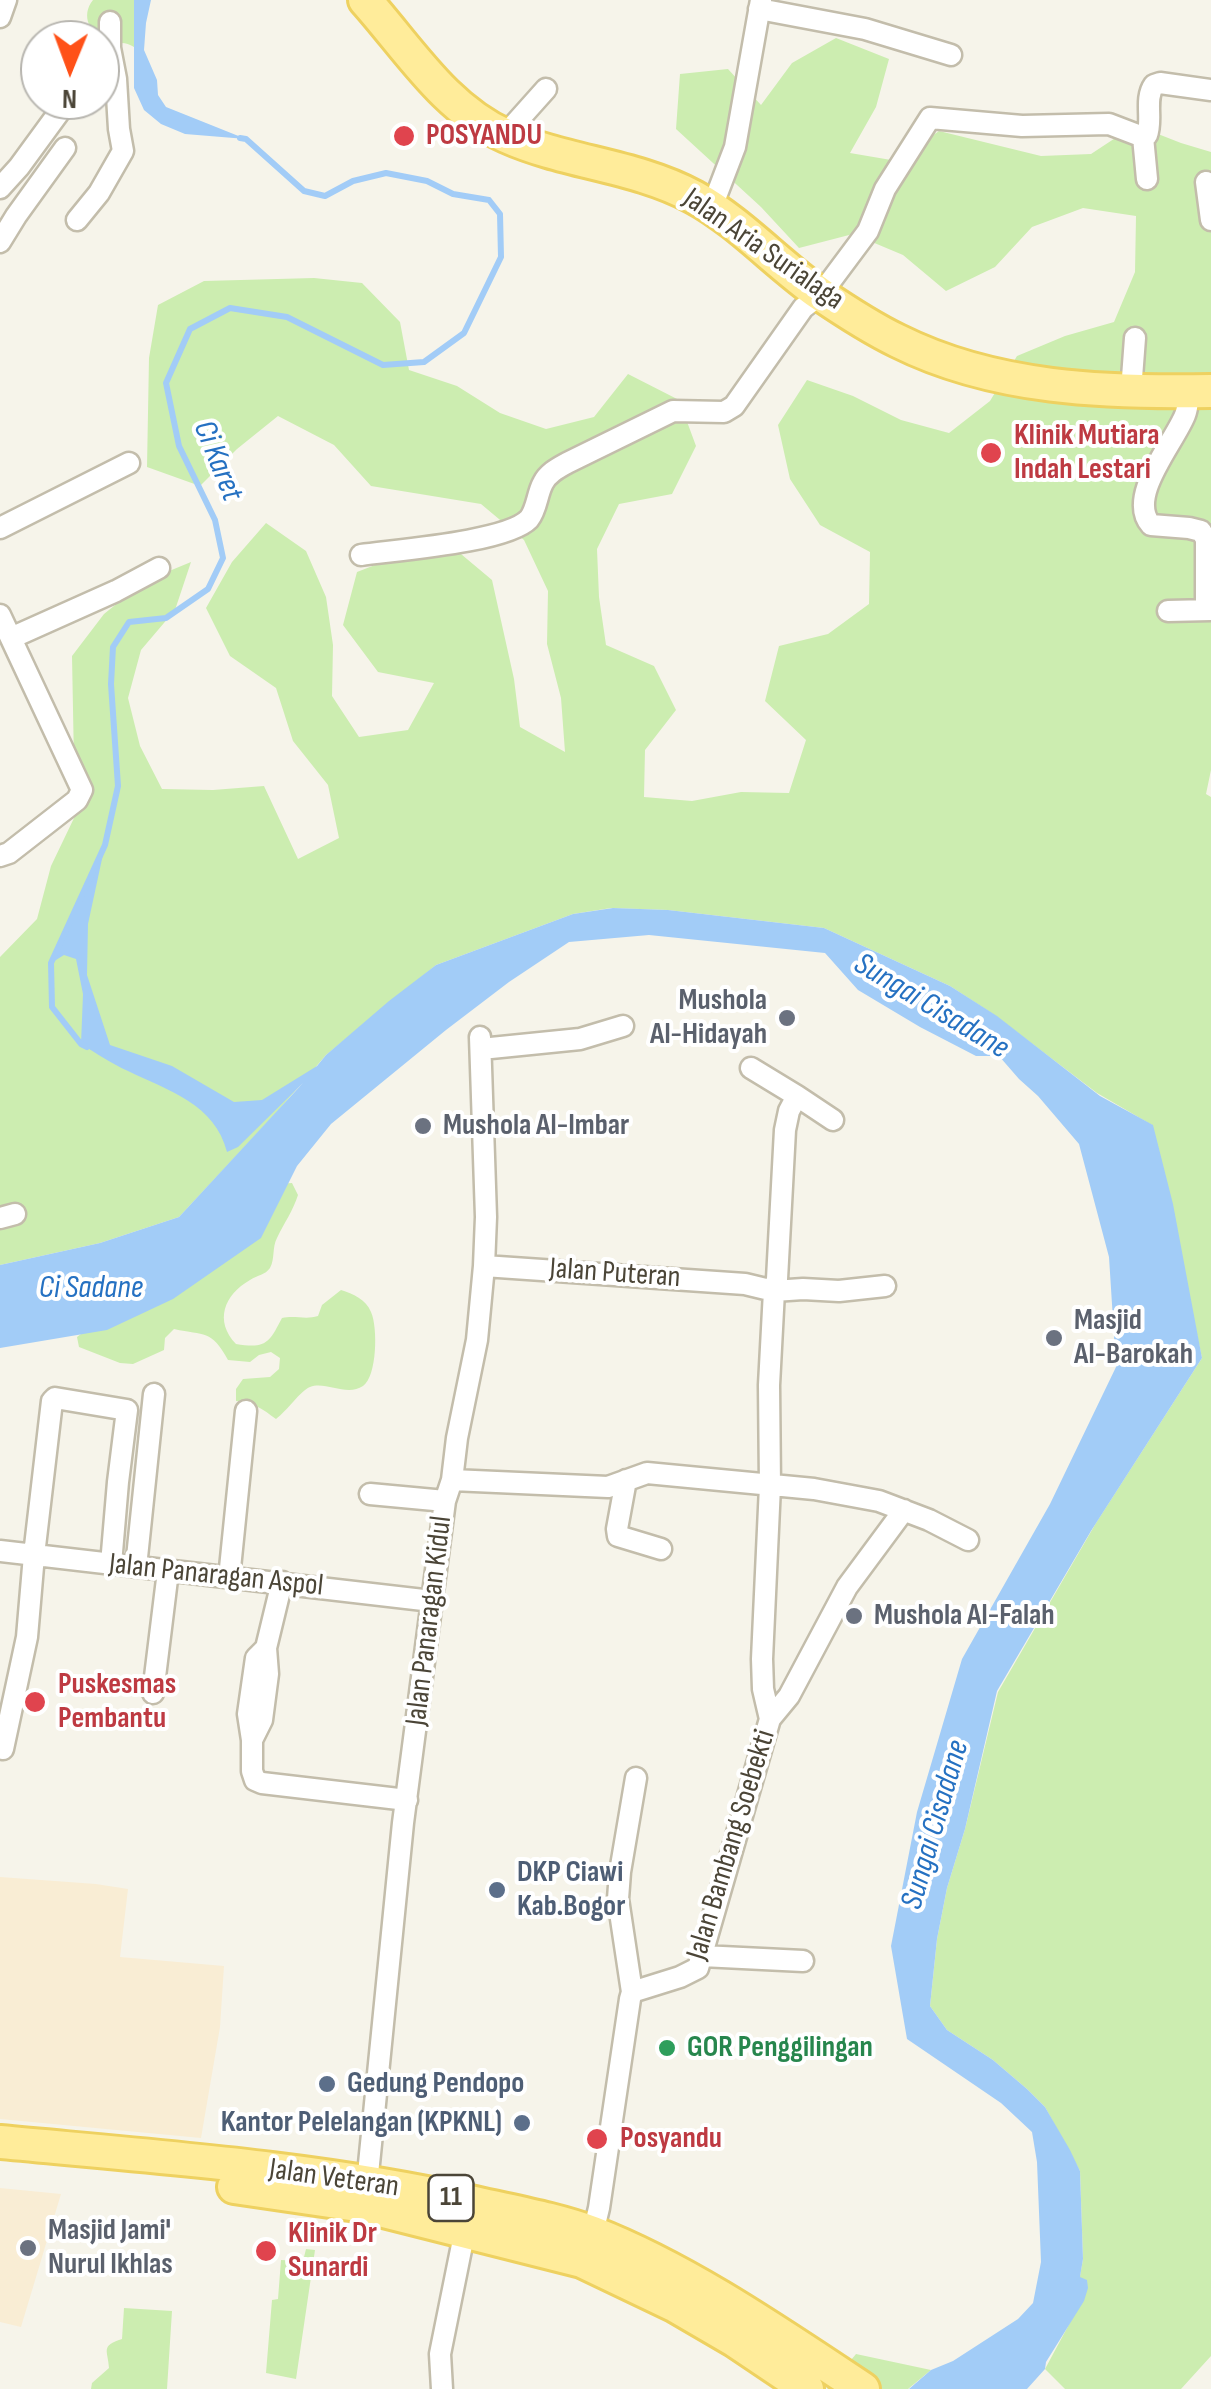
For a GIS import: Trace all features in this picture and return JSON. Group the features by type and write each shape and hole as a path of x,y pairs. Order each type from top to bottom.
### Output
{"main road":[{"name":"Jalan Aria Surialaga","path":"365,0 448,96 473,118 504,136 666,184 712,207 820,294 902,343 968,367 1075,389 1200,391"},
{"name":"Jalan Veteran","path":"0,2142 196,2161 366,2194 464,2230 582,2262 674,2304 807,2389"},
{"name":"Jalan Veteran","path":"0,2163 507,2210 593,2233 677,2273 862,2388"}],"street":[{"path":"0,16 6,0"},
{"path":"712,207 735,146 760,4 951,55"},
{"path":"362,554 482,538 519,526 531,517 543,482 567,463 674,411 724,412 734,406 803,308 820,294 868,231 884,190 930,118 1022,126 1110,124 1143,136 1150,130 1150,91 1154,85 1211,90"},
{"path":"504,136 546,89"},
{"path":"0,188 10,162 49,120"},
{"path":"78,220 123,151 118,120"},
{"path":"1143,136 1147,179"},
{"path":"0,242 66,148"},
{"path":"1206,182 1211,220"},
{"path":"1131,391 1135,338"},
{"path":"1168,611 1209,610 1206,540 1201,532 1151,525 1143,507 1148,486 1200,391"},
{"path":"0,528 129,462"},
{"path":"11,638 159,568"},
{"path":"0,615 82,790 77,800 3,849"},
{"name":"Jalan Panaragan Kidul","path":"366,2194 432,1601 445,1501 476,1340 484,1266 481,1043 580,1039 623,1026"},
{"path":"750,1068 833,1120"},
{"path":"770,1719 762,1658 774,1291 785,1130 797,1096"},
{"name":"Jalan Puteran","path":"484,1266 746,1284 774,1291 886,1286"},
{"path":"136,1567 154,1394"},
{"path":"3,1749 27,1636 55,1398 127,1410 111,1564"},
{"path":"229,1578 246,1410"},
{"path":"452,1480 608,1487 647,1474 814,1489 856,1495 904,1510 968,1540"},
{"path":"626,1480 618,1536 661,1549"},
{"path":"370,1494 445,1501"},
{"name":"Jalan Bambang Soebekti","path":"632,1992 698,1968 770,1719 790,1696 846,1587 904,1510"},
{"name":"Jalan Panaragan Aspol","path":"0,1552 432,1601"},
{"path":"153,1693 168,1571"},
{"path":"282,1582 266,1648 256,1658 248,1714 255,1780 262,1784 407,1800"},
{"path":"593,2233 632,1992 618,1899 636,1778"},
{"path":"702,1956 803,1961"},
{"path":"442,2389 440,2354 464,2230"}],"shaded area":[{"path":"0,1877 128,1889 120,1957 224,1966 220,2027 201,2138 0,2119"},
{"path":"0,2188 61,2194 21,2327 0,2322"}],"green space":[{"path":"93,0 134,0 134,47 120,43 120,20 88,20"},
{"path":"836,38 889,59 876,107 850,153 897,161 939,131 1041,156 1091,154 1135,125 1211,152 1211,770 1206,794 1211,797 1211,2356 1181,2389 1065,2389 1045,2369 1073,2317 1083,2259 1080,2171 1045,2107 993,2060 947,2030 930,2006 947,1888 998,1692 1096,1523 1202,1358 1152,1125 1097,1093 950,986 824,928 668,910 611,908 573,914 436,965 326,1055 179,1217 100,1243 0,1265 0,957 37,919 51,866 75,816 72,656 104,614 145,581 191,562 175,610 141,650 128,698 140,746 162,789 264,786 298,859 339,838 328,785 293,741 276,688 230,656 206,608 232,562 266,523 306,551 326,597 333,645 332,696 359,737 408,730 434,683 378,672 343,625 357,572 406,553 455,549 492,580 514,679 520,727 565,752 561,698 547,644 548,591 524,540 481,504 371,486 334,445 278,416 200,486 147,467 149,358 158,305 204,281 314,278 362,283 400,322 409,370 457,386 500,413 546,429 594,417 628,374 679,400 696,446 672,494 619,504 597,549 606,645 654,666 676,710 645,750 644,797 692,801 741,792 789,793 806,740 765,701 779,646 828,634 869,604 870,552 820,525 790,479 778,425 807,380 853,396 901,420 949,433 990,401 1017,356 1114,322 1135,272 1136,216 1083,208 1032,227 995,267 946,291 903,255 853,234 799,248 761,207 676,129 680,74 728,69 761,105 792,63"},
{"path":"292,1183 298,1195 275,1242 270,1268 234,1293 225,1309 225,1326 236,1344 260,1345 270,1339 282,1318 318,1316 322,1305 341,1290 350,1293 369,1307 375,1329 374,1363 363,1386 350,1390 310,1387 276,1419 253,1404 236,1401 236,1389 243,1379 270,1377 279,1369 280,1358 271,1352 250,1362 228,1360 212,1338 174,1329 165,1338 164,1350 133,1364 79,1347 77,1337 278,1184"},
{"path":"306,2249 315,2250 296,2379 266,2373 272,2300 278,2299 281,2260 303,2261"},
{"path":"124,2308 172,2311 167,2389 91,2389 92,2383 109,2368 108,2347 122,2339"},
{"path":"856,2354 931,2370 908,2389 827,2389"}],"water":[{"path":"134,0 151,0 144,50 157,80 158,95 166,107 246,139 185,134 161,124 144,110 134,88"},
{"name":"Ci Sadane","path":"105,845 88,924 87,975 110,1045 172,1066 234,1102 262,1100 317,1066 436,965 573,914 613,908 668,910 824,928 950,986 997,1016 1100,1096 1153,1125 1173,1204 1202,1358 1091,1531 997,1691 947,1888 930,2006 947,2030 993,2060 1045,2107 1080,2171 1080,2277 1087,2280 1088,2288 1045,2369 1027,2389 909,2389 931,2370 953,2361 1018,2319 1033,2303 1041,2262 1037,2162 1032,2132 1001,2103 907,2039 891,1946 917,1812 962,1659 1050,1504 1116,1367 1109,1257 1079,1144 999,1056 976,1056 920,1027 858,990 825,953 649,935 569,942 446,1030 331,1124 297,1166 261,1238 173,1299 107,1330 0,1348 0,1265 100,1243 179,1217 303,1083 238,1147 227,1152 212,1122 188,1101 81,1044 83,994 76,959 64,955 51,963"}],"waterway":[{"name":"Ci Karet","path":"87,1047 52,1007 51,963 105,845 118,786 111,684 113,647 129,622 166,618 208,589 223,558 215,520 179,446 166,383 190,329 230,308 287,317 383,365 424,362 464,333 501,257 500,214 489,200 453,194 427,181 386,173 353,181 325,196 304,191 246,139 240,138"}],"place":[{"name":"POSYANDU","path":"404,136"},
{"name":"Klinik Mutiara Indah Lestari","path":"991,453"},
{"name":"Mushola Al-Hidayah","path":"787,1018"},
{"name":"Mushola Al-Imbar","path":"423,1126"},
{"name":"Masjid Al-Barokah","path":"1054,1338"},
{"name":"Mushola Al-Falah","path":"854,1616"},
{"name":"Puskesmas Pembantu","path":"35,1702"},
{"name":"DKP Ciawi Kab.Bogor","path":"497,1890"},
{"name":"GOR Penggilingan","path":"667,2048"},
{"name":"Gedung Pendopo","path":"327,2084"},
{"name":"Kantor Pelelangan (KPKNL)","path":"522,2123"},
{"name":"Posyandu","path":"597,2139"},
{"name":"Masjid Jami' Nurul Ikhlas","path":"28,2248"},
{"name":"Klinik Dr Sunardi","path":"266,2251"}],"water label":[{"name":"Sungai Cisadane","path":"931,1007"},
{"name":"Sungai Cisadane","path":"936,1825"}]}
